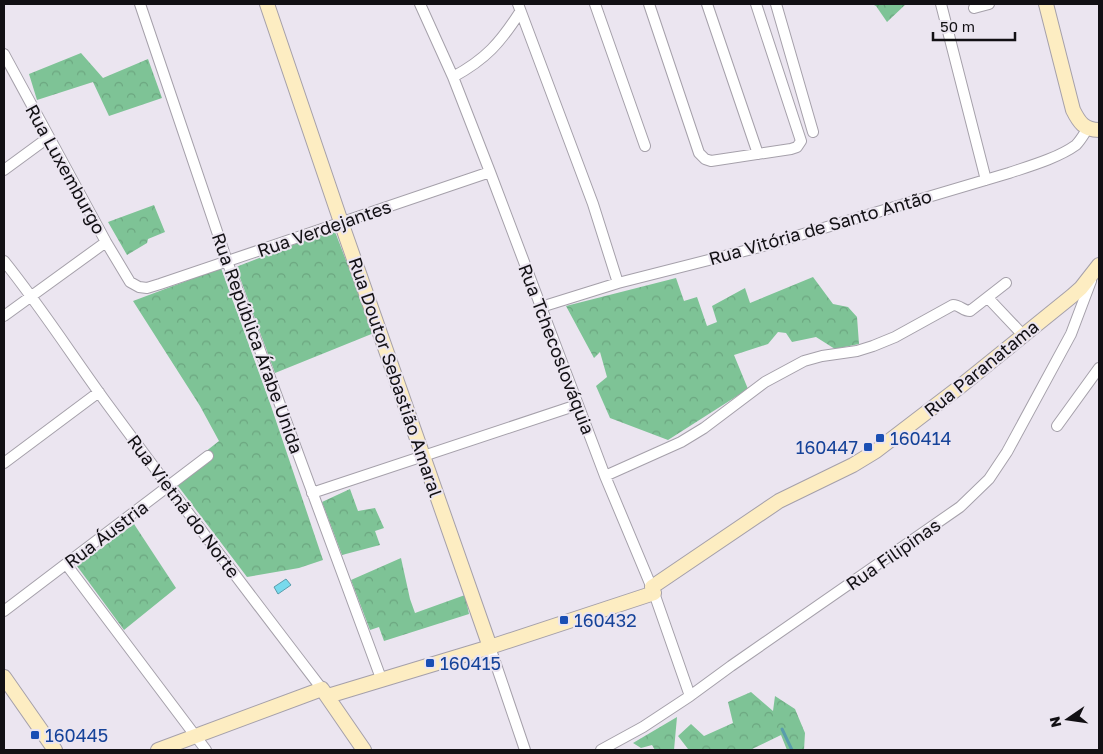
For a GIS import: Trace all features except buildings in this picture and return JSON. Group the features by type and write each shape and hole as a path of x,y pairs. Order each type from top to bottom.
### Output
{"street":[{"name":"Rua República Árabe Unida","path":"140,4 227,261 382,681"},
{"name":"Rua Doutor Sebastião Amaral","path":"267,4 341,222 526,750"},
{"name":"Rua Tchecoslováquia","path":"420,4 453,77 577,405 653,590 690,696"},
{"path":"595,4 645,146"},
{"path":"649,4 699,153 710,161 791,149 797,147 801,141 756,4"},
{"path":"707,4 758,154"},
{"path":"776,4 813,132"},
{"path":"941,4 986,180"},
{"path":"974,8 989,4"},
{"name":"Rua Vitória de Santo Antão","path":"1046,4 1073,110 1081,125 1094,129"},
{"path":"453,77 476,65 490,51 507,31 519,8"},
{"path":"519,8 593,204 618,283"},
{"name":"Rua Luxemburgo","path":"4,54 106,242 130,282"},
{"name":"Rua Vitória de Santo Antão","path":"541,307 618,283 756,248 986,180 1035,164 1065,151 1094,129"},
{"path":"4,170 49,137"},
{"name":"Rua Verdejantes","path":"130,282 139,287 147,288 490,172"},
{"path":"4,316 106,242"},
{"name":"Rua Vietnã do Norte","path":"4,261 31,295 99,392 242,585 325,692 364,750"},
{"name":"Rua Paranatama","path":"158,750 325,692 382,681 490,647 653,590 779,501 876,451 958,389 1076,292 1097,271"},
{"name":"Rua Filipinas","path":"601,750 643,727 690,696 960,508 989,480 1007,452 1071,334 1097,271"},
{"path":"605,476 681,442 704,428 765,382 804,361 873,346 895,337 953,305 970,311 1006,283"},
{"path":"988,298 1023,335"},
{"path":"1057,426 1099,368"},
{"path":"4,463 99,392"},
{"path":"312,493 577,405"},
{"name":"Rua Áustria","path":"4,611 208,456"},
{"path":"66,564 206,750"},
{"path":"4,677 55,750"}],"green space":[{"path":"872,4 906,4 887,22 876,6"},
{"path":"81,53 103,78 148,59 162,98 109,116 93,82 37,100 29,74"},
{"path":"154,205 165,232 148,239 147,243 127,255 108,222"},
{"path":"334,229 374,333 275,373 236,267"},
{"path":"221,268 271,406 323,560 299,568 247,577 172,478 219,441 200,406 133,301"},
{"path":"813,277 833,304 848,307 857,317 859,344 835,349 816,337 792,342 786,333 778,332 768,344 734,355 748,389 668,440 610,418 596,386 607,377 600,352 594,358 566,306 676,278 684,301 697,297 707,326 717,322 712,306 745,288 750,303"},
{"path":"350,489 358,511 375,508 384,528 375,531 380,545 342,555 322,502"},
{"path":"134,524 176,588 124,630 77,566"},
{"path":"401,558 415,613 465,595 469,614 384,641 379,627 370,630 351,580"},
{"path":"751,692 773,711 775,696 795,709 805,733 804,750 787,750 781,735 750,750 679,750 688,749 678,736 691,724 704,736 733,723 728,702"},
{"path":"677,717 674,750 655,750 652,745 641,748 633,743"}],"water":[{"path":"286,579 291,585 278,594 274,587"}],"waterway":[{"path":"782,729 792,750"}],"place":[{"name":"160414","path":"880,438"},
{"name":"160447","path":"868,447"},
{"name":"160432","path":"564,620"},
{"name":"160415","path":"430,663"},
{"name":"160445","path":"35,735"}]}
